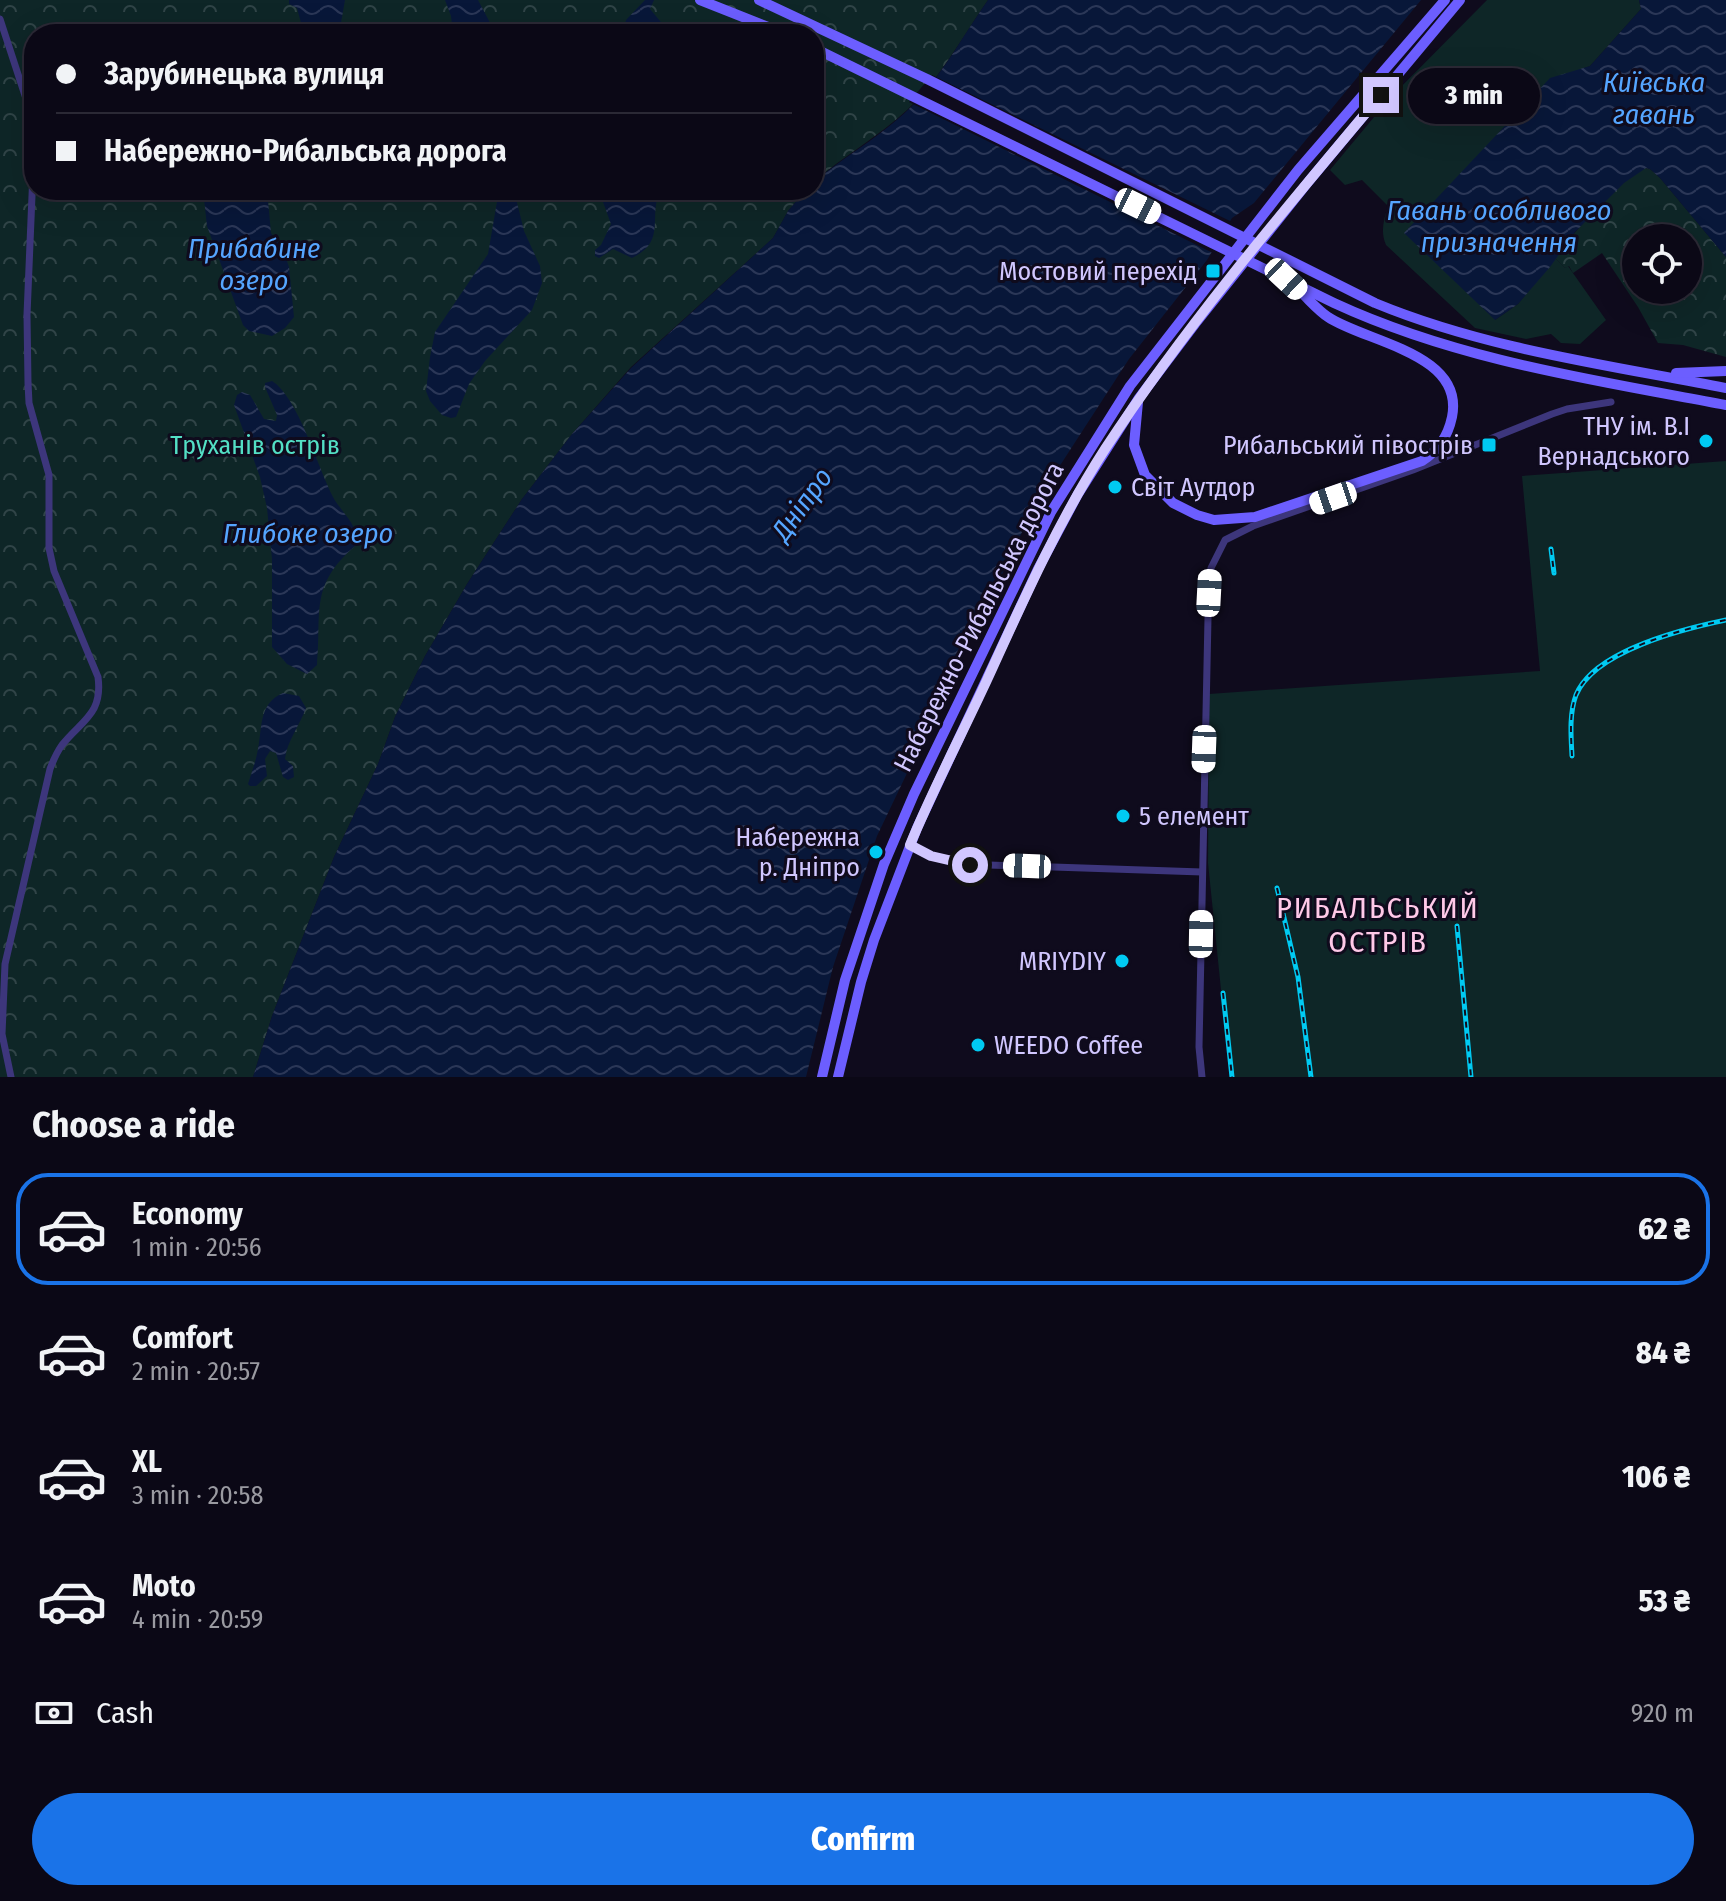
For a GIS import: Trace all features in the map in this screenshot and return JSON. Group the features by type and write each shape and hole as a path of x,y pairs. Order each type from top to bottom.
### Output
{"main road":[{"path":"700,0 761,24"},
{"path":"759,0 810,24"},
{"name":"Набережно-Рибальська дорога","path":"822,1077 845,980 884,864 914,794 1051,512 1130,386 1298,170 1445,0"},
{"name":"Набережно-Рибальська дорога","path":"838,1077 861,982 910,845 1056,532 1097,461 1139,398 1195,324 1460,0"},
{"path":"824,31 1375,303 1418,320 1504,344 1726,388"},
{"path":"824,53 1367,318 1485,357 1726,405"},
{"path":"1139,398 1134,445 1145,475 1173,503 1197,515 1222,521 1255,517 1422,461 1437,449 1449,426 1453,403 1441,376 1423,359 1328,318 1286,279"},
{"path":"1639,371 1726,371"}],"street":[{"path":"0,19 24,93"},
{"path":"11,1077 2,1034 5,964 50,769 61,746 96,707 99,690 98,677 54,571 49,548 49,475 29,403 27,315 32,200"},
{"path":"1202,1077 1199,1047 1202,872 1211,568 1218,548 1225,540 1253,526 1413,470 1552,414 1611,402"},
{"path":"910,845 931,856 960,864 1202,872"}],"green space":[{"name":"Труханів острів","path":"0,0 988,0 919,98 896,120 824,174 824,24 24,24 24,200 797,200 773,238 631,367 572,434 522,499 467,584 425,656 395,717 378,764 334,857 272,1016 253,1077 0,1077"},
{"path":"1487,0 1639,0 1641,9 1590,66 1577,71 1495,320 1518,304 1555,258 1565,268 1568,266 1606,320 1580,344 1561,343 1551,334 1526,339 1475,328 1386,245 1383,230 1388,206 1362,180 1345,185 1330,170 1389,99"},
{"path":"1645,168 1650,169 1698,224 1622,224 1622,283 1602,253 1573,273 1569,266 1565,268 1555,258 1597,208 1622,184"},
{"path":"1702,228 1726,257 1726,357 1683,345 1658,343 1636,304 1702,304"},
{"path":"1726,461 1726,1077 1230,1077 1208,863 1209,694 1540,671 1522,476"}],"water":[{"path":"289,0 345,0 341,24 301,24 297,8 289,4"},
{"path":"445,0 478,0 491,24 452,24"},
{"path":"645,0 654,0 650,9 663,24 625,24"},
{"name":"Дніпро","path":"988,0 1421,0 1254,203 1232,218 1207,260 1129,359 1037,501 877,836 833,967 806,1077 253,1077 272,1016 334,857 378,764 395,717 425,656 522,499 572,434 631,368 773,238 797,200 824,200 824,174 904,113 945,66"},
{"name":"Київська гавань","path":"1639,0 1726,0 1726,257 1702,228 1702,224 1698,224 1660,178 1646,168 1624,183 1575,232 1518,304 1495,320 1404,233 1550,78 1590,66 1641,9"},
{"name":"Прибабине озеро","path":"204,200 268,200 271,233 283,249 289,267 294,317 285,328 272,336 249,331 243,325 207,226"},
{"path":"497,200 516,200 524,231 540,266 542,283 532,310 485,361 469,384 456,417 451,418 442,415 426,391 435,332 488,254"},
{"path":"657,200 653,236 643,251 632,258 613,249 599,258 595,256 595,250 601,245 611,224 603,202"},
{"name":"Глибоке озеро","path":"272,381 281,389 299,417 333,497 356,535 355,546 340,560 324,587 319,614 317,665 307,674 287,664 272,647 272,559 267,508 260,477 234,405 237,395 242,392 250,395 264,419 276,421 277,415 265,387 265,383"},
{"path":"283,693 299,696 306,708 285,759 293,766 294,777 288,780 283,777 276,753 270,751 265,759 267,776 256,786 250,786 262,719 269,704"}],"pier":[{"path":"932,75 1234,223 1215,254 909,102"}],"railway":[{"path":"1551,549 1554,573"},
{"path":"1572,756 1571,717 1576,695 1601,666 1642,644 1726,620"},
{"path":"1277,888 1298,977 1311,1077"},
{"path":"1457,926 1471,1077"},
{"path":"1223,993 1232,1077"}],"place":[{"name":"Мостовий перехід","path":"1213,271"},
{"name":"ТНУ ім. В.І Вернадського","path":"1706,441"},
{"name":"Рибальський півострів","path":"1489,445"},
{"name":"Світ Аутдор","path":"1115,487"},
{"name":"5 елемент","path":"1123,816"},
{"name":"Набережна р. Дніпро","path":"876,852"},
{"name":"MRIYDIY","path":"1122,961"},
{"name":"WEEDO Coffee","path":"978,1045"}],"district":[{"name":"РИБАЛЬСЬКИЙ ОСТРІВ","path":"1378,925"}],"route":[{"path":"970,865 931,856 910,845 1056,532 1139,398 1309,181 1381,95"}],"water label":[{"name":"Гавань особливого призначення","path":"1499,226"}]}
